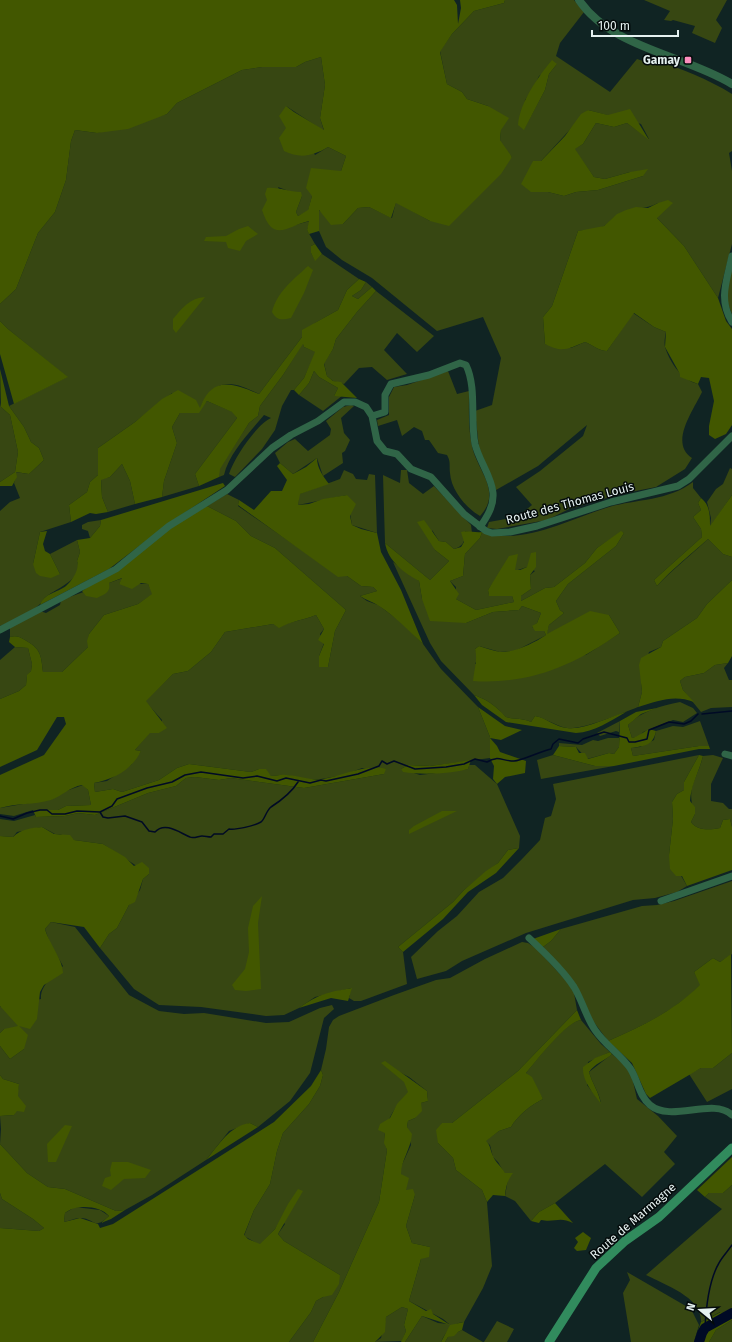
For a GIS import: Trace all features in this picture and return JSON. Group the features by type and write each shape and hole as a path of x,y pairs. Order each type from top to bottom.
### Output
{"main road":[{"name":"Route de Marmagne","path":"549,1342 596,1268 625,1241 659,1217 732,1148"}],"street":[{"path":"579,0 600,22 630,40 683,61 732,84"},
{"path":"732,256 723,296 727,314 732,322"},
{"path":"0,630 116,568 169,526 227,490 272,448 291,435 318,421 344,402 350,401 361,404 372,416 385,412 385,395 392,384 429,375 460,363 466,365 472,388 472,422 476,446 493,494 490,510 480,527"},
{"name":"Route des Thomas Louis","path":"372,416 374,435 385,451 397,454 412,469 431,477 464,514 480,527 492,533 525,529 558,521 611,502 678,486 689,479 732,436"},
{"path":"661,901 732,876"},
{"path":"528,938 574,987 595,1030 606,1044 625,1061 635,1076 642,1094 650,1105 662,1111 714,1109 731,1112"}],"green space":[{"path":"0,0 454,0 457,5 458,24 461,8 460,0 505,0 504,3 474,11 452,34 440,52 447,84 462,92 467,99 488,106 509,118 501,130 500,140 512,157 501,174 449,226 430,221 396,203 391,218 369,207 358,208 343,224 331,225 319,210 319,231 309,234 307,230 309,221 287,229 276,230 271,227 266,220 262,210 267,200 265,194 267,188 301,192 302,196 296,212 298,216 308,210 312,196 306,188 311,168 341,171 346,156 328,147 317,153 301,156 296,155 284,151 279,138 286,128 279,116 286,106 324,130 320,118 325,85 321,57 305,62 296,67 262,67 242,70 177,103 167,114 128,129 97,133 75,130 71,141 66,180 55,212 38,233 16,289 0,304"},
{"path":"505,0 574,0 584,12 560,43 556,56 610,92 637,59 649,63 655,60 675,67 704,79 732,94 732,151 729,153 732,171 732,244 718,298 684,246 657,218 658,203 648,207 624,212 617,215 606,225 601,227 591,230 578,231 552,306 543,317 545,344 571,348 585,342 607,351 633,313 654,327 666,332 665,347 673,365 687,379 698,384 702,392 685,426 683,436 685,452 692,458 685,469 656,487 620,494 569,509 547,520 497,529 487,528 489,522 517,517 532,505 516,487 540,471 583,436 587,425 538,466 496,490 479,448 475,411 492,405 501,358 483,317 437,331 372,278 342,260 326,247 319,231 318,210 343,224 358,208 369,207 392,218 396,202 430,221 512,157 502,146 500,140 501,130 488,106 467,99 462,92 447,84 440,51 452,34 474,11 504,3","holes":["557,64 549,74 545,90 524,129 525,100 534,87 539,76","588,110 641,124 649,139 627,123 614,127 596,123 583,144 574,149 594,177 605,179 630,172 643,176 598,190 576,192 564,196 548,192 531,192 533,161 541,161"]},
{"path":"644,0 727,0 716,20 722,28 715,43 692,33 695,26 673,20 664,20 670,11"},
{"path":"321,57 325,85 320,118 324,131 286,106 315,155 328,147 346,156 341,171 312,196 308,211 298,216 296,212 302,196 278,187 295,225 310,221 307,230 315,244 311,246 311,253 315,260 322,254 359,279 347,290 338,310 315,323 302,337 259,394 247,388 234,384 228,384 216,387 206,397 201,408 207,401 233,412 237,418 195,474 199,486 162,497 164,481 177,443 172,427 180,413 199,413 172,393 135,422 98,448 98,475 90,482 87,492 69,505 71,522 40,532 33,564 60,574 50,554 77,540 80,552 77,561 77,573 68,582 46,597 35,608 0,626 0,511 10,502 20,498 14,483 16,477 15,472 29,474 44,460 39,448 31,442 24,427 9,406 67,377 0,321 0,304 16,289 38,233 55,212 66,180 71,141 75,130 97,133 167,114 177,103 242,70 262,67 296,67 305,62"},
{"path":"552,60 557,64 549,74 545,90 524,130 518,125 522,108 530,90"},
{"path":"630,109 649,140 627,123 614,127 596,123 583,144 575,149 594,177 605,179 648,169 643,176 598,190 576,192 564,196 548,192 531,192 521,184 533,161 541,161 565,136 581,114 588,110 608,115"},
{"path":"668,200 673,203 657,218 684,246 718,298 726,321 732,329 732,425 726,434 715,439 709,435 709,426 714,401 709,378 701,377 698,384 680,377 680,374 665,347 666,332 654,327 634,313 607,351 585,342 565,349 551,347 545,344 543,317 552,306 578,231 604,226 617,214 626,210 636,207 648,208"},
{"path":"248,226 258,234 246,241 240,251 228,248 226,242 204,241 206,237 226,236"},
{"path":"315,244 322,254 315,261 311,253 311,246"},
{"path":"308,266 313,270 304,293 291,318 282,319 276,317 272,312 278,298 291,281"},
{"path":"732,267 732,314 729,308 727,291"},
{"path":"359,279 366,282 361,290 352,296 358,299 372,287 376,291 336,339 333,349 324,364 327,376 333,381 341,382 357,398 334,396 338,388 319,377 314,371 309,383 299,395 294,390 304,378 315,352 304,347 303,344 283,375 260,406 258,416 249,423 220,469 219,477 199,486 195,474 237,418 232,412 207,401 199,413 180,413 172,427 177,443 164,481 162,497 135,504 130,481 122,464 110,477 101,480 102,497 108,512 96,514 90,513 71,522 69,505 87,492 90,482 98,475 98,448 135,422 162,399 178,390 196,400 200,408 205,397 211,390 224,384 240,387 259,394 302,337 302,330 338,310 347,290"},
{"path":"366,282 372,287 358,299 352,296 361,290"},
{"path":"376,291 434,336 417,352 397,333 384,350 407,374 387,380 372,367 359,368 344,384 333,381 327,376 324,363 333,349 336,339"},
{"path":"205,297 176,333 173,329 173,319 183,307 195,299"},
{"path":"0,321 68,377 14,404 0,354"},
{"path":"303,343 304,347 316,352 304,378 294,390 291,390 282,406 275,430 262,449 235,477 229,474 236,459 253,434 265,421 271,418 264,415 235,451 230,459 224,475 219,477 219,469 249,423 258,416 260,406 283,375"},
{"path":"0,369 9,406 24,427 31,442 39,448 44,460 29,474 16,472 17,477 12,486 0,486 0,482 15,472 18,452 10,415 1,407"},
{"path":"314,371 319,377 338,388 334,396 343,395 323,411 299,395 309,383"},
{"path":"448,371 457,394 469,391 469,425 472,446 489,489 489,498 486,507 480,516 460,498 456,492 451,479 447,455 438,453 429,440 425,440 422,431 414,427 402,436 397,420 378,426 377,420 389,415 389,397 394,387 407,385"},
{"path":"0,403 1,407 10,415 18,452 15,472 0,482"},
{"path":"351,405 354,406 341,418 344,433 350,440 345,451 342,453 343,463 323,476 317,458 293,474 280,463 275,453 288,442 295,439 308,451 330,435 331,429 326,421 343,407"},
{"path":"317,458 319,469 329,484 300,494 298,505 309,504 323,499 347,495 356,504 350,516 352,525 377,533 381,552 401,590 423,644 385,610 360,596 377,591 373,587 361,586 347,576 338,577 238,505 239,500 254,510 271,491 282,491 287,480 277,466 280,463 293,474 306,467"},
{"path":"122,464 130,481 135,504 108,512 102,497 101,479 110,477"},
{"path":"730,468 732,469 732,495 710,527 711,518 707,502 716,489 723,484"},
{"path":"344,470 353,474 356,479 367,480 369,474 375,475 377,533 352,525 347,495 298,505 299,494 340,479"},
{"path":"401,470 407,470 409,483 423,494 434,486 471,525 472,533 465,531 465,538 462,545 454,549 446,542 439,541 432,530 435,550 449,561 430,580 385,543 383,475 400,483"},
{"path":"693,482 693,488 701,498 698,503 701,510 693,517 701,529 702,537 654,580 657,586 708,539 723,554 732,557 732,580 707,604 697,618 663,641 661,647 649,652 641,683 642,692 638,707 582,726 567,728 558,726 543,718 535,716 531,722 506,717 496,707 484,699 474,695 441,661 430,643 393,562 419,581 422,599 466,623 493,612 519,610 522,606 541,613 537,623 532,627 544,631 546,635 549,625 564,613 560,610 556,601 568,584 616,546 624,533 621,532 597,548 585,563 554,587 545,588 521,601 521,596 531,589 530,575 535,571 527,567 497,577 488,590 489,595 512,596 514,602 476,610 456,599 456,587 450,581 463,576 465,554 480,538 482,532 514,536 530,533 562,524 609,507 652,499 673,493","holes":["609,615 620,633 586,655 475,664 478,657 475,649 479,646 500,652 515,651 566,625"]},
{"path":"223,483 225,486 172,521 109,569 40,605 44,598 66,586 71,581 77,568 77,561 80,552 77,540 90,538 100,526 101,520"},
{"path":"227,494 239,500 238,506 319,562 347,576 361,586 373,587 377,591 360,596 367,601 378,605 401,622 423,644 441,669 478,707 490,737 490,758 430,766 408,765 401,769 420,775 468,769 469,765 475,765 497,784 520,836 519,848 508,850 498,863 398,947 403,952 407,984 361,1001 354,1001 349,998 351,988 315,997 299,1008 284,1015 266,1016 201,1007 159,1005 134,989 100,948 109,934 117,928 129,905 140,890 143,879 149,874 103,844 74,840 60,834 55,834 42,827 17,832 13,837 0,836 0,819 14,821 35,815 36,817 65,816 78,813 95,815 148,793 176,786 186,778 195,777 219,780 231,778 304,788 384,774 362,768 344,775 321,779 307,779 286,775 271,776 259,769 251,772 189,764 177,768 159,780 122,792 113,789 95,792 94,783 107,781 131,765 141,751 135,750 150,732 159,733 162,720 145,701 173,674 188,671 211,652 225,632 273,624 279,627 316,615 324,629 320,634 324,643 319,656 319,666 328,667 335,631 346,610 275,548 251,536 236,521 207,506"},
{"path":"732,495 732,557 723,554 708,539 657,586 654,580 702,537 701,529 693,517 701,510 698,503 701,498 708,507 710,514 710,526"},
{"path":"207,506 236,521 251,536 275,548 346,610 335,631 328,667 319,667 319,656 324,644 318,640 324,629 316,615 279,628 273,624 225,632 211,652 188,671 173,674 146,701 167,728 159,733 150,733 135,750 141,751 133,763 122,773 109,779 94,783 95,792 113,789 122,792 159,780 177,768 189,764 251,772 259,769 266,769 271,776 291,775 314,779 323,779 371,768 386,769 384,774 304,788 231,778 219,780 195,777 186,778 176,786 148,793 95,815 78,813 65,816 36,817 33,810 58,810 66,806 91,805 88,790 82,785 51,800 0,808 0,775 44,755 66,724 64,717 57,717 37,750 0,767 0,699 19,691 26,685 27,675 31,671 32,664 28,648 15,647 9,642 10,637 20,637 34,646 41,657 43,672 62,672 88,647 87,641 89,634 104,615 138,604 152,594 148,584 141,583 132,589 119,584 122,578 109,583 108,591 97,598 86,596 82,591 178,523"},
{"path":"101,520 100,526 90,538 88,531 82,529 82,525 88,522"},
{"path":"424,520 439,541 446,542 454,549 461,547 464,542 461,532 482,532 480,538 465,554 463,576 450,581 459,594 456,599 476,610 514,602 512,596 489,596 488,590 509,556 518,554 515,570 520,570 527,567 531,553 536,552 536,567 530,575 531,589 521,596 521,601 545,588 554,587 585,563 597,548 621,531 624,533 616,546 568,584 556,601 560,610 564,613 549,625 547,634 590,611 609,615 620,633 586,655 551,670 513,680 473,681 476,661 475,649 479,646 498,652 507,652 519,649 536,641 546,635 544,631 535,631 532,626 537,623 541,613 522,606 519,610 493,612 466,623 430,621 422,599 419,581 393,561 389,555 385,543 430,580 449,561 435,550 417,522"},
{"path":"47,531 43,544 45,551 50,554 60,574 51,578 40,576 36,573 33,564 40,532"},
{"path":"123,578 119,584 148,584 153,594 138,604 104,615 89,634 88,647 62,672 43,672 41,657 34,646 20,637 10,637 10,627 40,611 46,613 60,605 61,600"},
{"path":"732,580 732,656 728,663 715,665 704,673 685,677 680,681 683,690 694,702 673,698 638,707 642,692 639,665 641,658 661,647 663,641 697,618 707,604"},
{"path":"15,647 28,648 32,664 31,671 27,676 26,685 19,691 0,699 0,660"},
{"path":"728,663 724,668 729,680 732,680 732,707 711,708 701,712 683,690 680,681 685,677 704,673 715,665"},
{"path":"474,695 490,703 506,717 531,722 535,716 567,728 582,727 626,712 590,731 576,733 506,722 482,705"},
{"path":"680,702 693,708 697,713 683,722 673,720 643,732 640,736 632,738 628,725 633,720 652,710"},
{"path":"478,707 505,726 522,730 501,740 490,738"},
{"path":"657,708 641,714 628,725 632,738 649,729 656,731 653,740 644,746 631,748 633,756 699,746 709,746 710,749 699,749 614,766 595,766 553,755 559,746 576,747 579,753 585,753 588,759 609,753 614,754 619,747 620,721 636,712"},
{"path":"620,721 619,732 616,731 600,736 597,733"},
{"path":"700,721 709,746 699,746 633,756 631,748 640,747 654,740 656,731 673,726 683,727"},
{"path":"490,738 500,752 526,761 525,773 505,777 497,784 493,779 494,766 490,758"},
{"path":"608,738 619,738 619,747 614,754 609,753 587,759 576,747 559,746 559,743 582,745 593,740 598,741"},
{"path":"553,755 595,766 614,766 541,779 537,760"},
{"path":"699,755 684,782 684,790 677,794 672,802 673,819 669,855 687,886 677,892 655,898 633,900 526,933 462,961 446,971 417,979 411,957 438,931 457,916 479,892 503,878 540,840 545,818 551,816 556,799 553,784"},
{"path":"699,755 703,756 693,784 691,795 690,801 695,807 695,814 691,822 700,828 712,829 720,828 723,820 730,819 732,827 732,870 687,886 682,876 676,876 670,869 669,855 673,819 672,802 677,794 684,790 684,782"},
{"path":"713,755 723,758 711,784 711,801 723,803 729,809 732,809 732,827 730,819 723,820 720,828 704,829 697,827 691,822 695,814 691,797 693,784 703,756"},
{"path":"471,760 468,769 453,772 418,774 403,772 401,769 408,765 430,766"},
{"path":"83,785 88,790 91,805 66,806 58,810 33,810 14,816 0,814 0,808 52,799 66,791"},
{"path":"442,811 457,811 409,834 409,830 414,826"},
{"path":"42,827 54,834 70,835 74,840 103,844 125,857 134,866 142,862 149,868 149,874 143,879 135,902 129,905 117,928 109,934 100,948 84,927 51,922 45,929 61,963 63,973 44,985 40,992 37,1019 30,1029 19,1026 28,1035 24,1049 10,1059 0,1046 0,1033 4,1029 18,1026 0,1006 0,836 13,837 16,834 30,828"},
{"path":"519,848 496,873 468,892 443,919 403,952 398,947 453,902 464,890 486,871 498,863 508,850"},
{"path":"732,881 732,954 720,962 713,958 694,972 701,985 668,1011 633,1030 608,1041 593,1021 577,988 543,947 551,941 561,929 642,906 657,905 674,901"},
{"path":"262,896 258,923 261,989 246,991 235,990 232,985 245,969 249,952 248,928 253,906"},
{"path":"51,922 75,927 129,995 159,1011 184,1014 204,1013 266,1023 289,1022 320,1008 332,1005 334,1009 324,1018 310,1073 290,1101 258,1127 250,1123 229,1131 206,1160 152,1195 125,1210 116,1211 65,1189 48,1187 27,1173 0,1144 0,1116 14,1115 19,1084 3,1079 0,1075 0,1046 10,1059 24,1049 4,1029 0,1033 0,1006 41,999 41,994 45,985 63,966 50,943 45,929"},
{"path":"561,929 551,941 543,947 533,939"},
{"path":"522,942 528,943 536,948 569,984 574,993 577,1010 518,1071 452,1123 442,1123 438,1143 453,1158 456,1170 482,1190 487,1202 492,1266 483,1288 464,1322 456,1324 450,1328 441,1342 405,1342 422,1316 438,1323 449,1324 443,1319 409,1301 421,1259 430,1247 412,1243 406,1226 415,1195 406,1190 401,1174 401,1167 411,1145 407,1127 408,1121 415,1118 421,1103 428,1101 427,1091 409,1077 382,1063 405,1082 409,1092 393,1111 386,1126 385,1142 387,1150 379,1202 339,1292 313,1342 289,1342 311,1312 316,1301 323,1297 340,1275 284,1241 278,1234 285,1224 281,1220 260,1245 244,1236 254,1210 270,1184 277,1151 283,1133 309,1104 320,1086 323,1075 321,1070 329,1027 333,1020 339,1016 394,995 436,980 450,978 485,959"},
{"path":"731,954 732,1053 713,1068 701,1068 650,1098 646,1094 632,1063 608,1041 645,1024 679,1003 700,985 694,972 713,958 720,962"},
{"path":"352,988 348,1001 331,998 299,1008 324,994"},
{"path":"577,1010 581,1020 575,1022 560,1034 526,1073 532,1077 543,1099 534,1104 517,1118 511,1127 499,1131 486,1141 490,1146 494,1158 505,1173 513,1173 507,1184 505,1196 493,1195 487,1202 482,1190 456,1170 453,1158 438,1143 436,1130 442,1123 452,1123 518,1071"},
{"path":"581,1020 601,1044 610,1052 588,1062 587,1085 601,1103 589,1072 612,1054 624,1064 632,1077 637,1099 658,1116 677,1136 664,1152 675,1164 642,1197 605,1164 555,1203 539,1212 531,1221 515,1201 505,1196 508,1179 498,1162 493,1157 490,1145 485,1141 499,1131 511,1127 517,1118 525,1111 543,1099 526,1073 559,1034 574,1022"},
{"path":"610,1052 612,1054 589,1072 599,1095 601,1104 586,1082 583,1067 595,1058"},
{"path":"732,1053 732,1089 707,1102 689,1074 701,1068 713,1068"},
{"path":"385,1061 427,1091 428,1101 421,1103 422,1111 415,1118 408,1121 407,1127 412,1134 410,1145 401,1169 401,1174 409,1178 406,1190 413,1189 415,1195 406,1226 412,1243 430,1247 429,1257 421,1259 409,1301 426,1311 431,1309 433,1314 450,1325 422,1316 405,1342 401,1342 406,1331 404,1325 408,1309 402,1307 386,1317 385,1332 375,1342 313,1342 339,1292 379,1202 387,1150 384,1143 385,1133 378,1130 380,1124 390,1118 397,1104 408,1092 404,1082 381,1063"},
{"path":"321,1070 323,1075 320,1086 309,1104 283,1133 277,1151 270,1184 254,1210 244,1235 248,1239 260,1244 275,1229 298,1189 303,1191 278,1234 284,1241 340,1275 339,1284 332,1295 323,1297 316,1301 311,1312 289,1342 0,1342 0,1228 39,1231 44,1228 2,1199 0,1193 0,1144 27,1173 48,1187 65,1189 116,1211 125,1210 111,1219 101,1223 109,1216 105,1212 94,1208 75,1208 65,1213 64,1222 80,1218 98,1224 100,1228 113,1224 274,1122 311,1086"},
{"path":"0,1075 3,1079 19,1084 18,1096 26,1106 24,1112 17,1111 14,1115 0,1116"},
{"path":"250,1123 258,1127 206,1160 230,1132"},
{"path":"65,1125 72,1126 56,1162 48,1162 47,1144"},
{"path":"732,1157 732,1185 723,1193 709,1193 705,1197 697,1190"},
{"path":"112,1162 128,1162 151,1170 145,1178 124,1179 111,1190 102,1186 105,1178 111,1176 110,1170"},
{"path":"732,1185 732,1308 723,1314 720,1312 701,1322 700,1313 689,1299 681,1293 646,1275 722,1209 705,1197 709,1193 723,1193"},
{"path":"0,1193 2,1199 44,1228 39,1231 0,1228"},
{"path":"555,1203 573,1223 564,1220 541,1220 539,1223 531,1221 539,1212"},
{"path":"75,1207 100,1210 109,1216 100,1223 94,1223 80,1218 64,1222 65,1213"},
{"path":"583,1232 591,1238 586,1250 577,1251 574,1248 578,1242 575,1238"},
{"path":"627,1272 691,1309 699,1325 694,1342 631,1342 623,1293 630,1280"},
{"path":"402,1307 408,1309 404,1325 406,1331 402,1341 375,1342 381,1338 386,1317"},
{"path":"732,1308 732,1320 716,1330 709,1342 694,1342 701,1322 721,1312 723,1314"},
{"path":"732,1320 732,1342 709,1342 716,1330"},
{"path":"497,1321 514,1329 507,1342 484,1342"},
{"path":"464,1322 462,1330 454,1336 448,1337 445,1342 441,1342 450,1325"},
{"path":"462,1330 483,1342 445,1342 448,1337"}],"waterway":[{"path":"702,714 732,711"},
{"path":"0,816 13,819 27,813 40,810 47,810 52,814 65,814 77,811 100,812 112,806 117,799 147,788 172,782 185,775 201,772 243,778 257,776 277,781 286,778 310,783 358,774 379,766 382,761 387,764 394,761 415,769 446,767 464,764 475,759 487,762 494,759 517,761 551,749 553,744 559,739 578,743 583,739 604,732 627,738 629,742 647,739 649,730 669,722 684,724 691,721 698,714"},
{"path":"100,812 103,817 108,818 125,816 142,822 149,831 155,832 159,829 168,828 191,838 202,836 211,837 214,834 223,834 229,829 236,829 261,822 269,809 286,796 298,782"},
{"path":"705,1328 710,1286 720,1261 732,1245"},
{"path":"699,1342 705,1328 732,1313"}],"place":[{"name":"Gamay","path":"688,60"}]}
